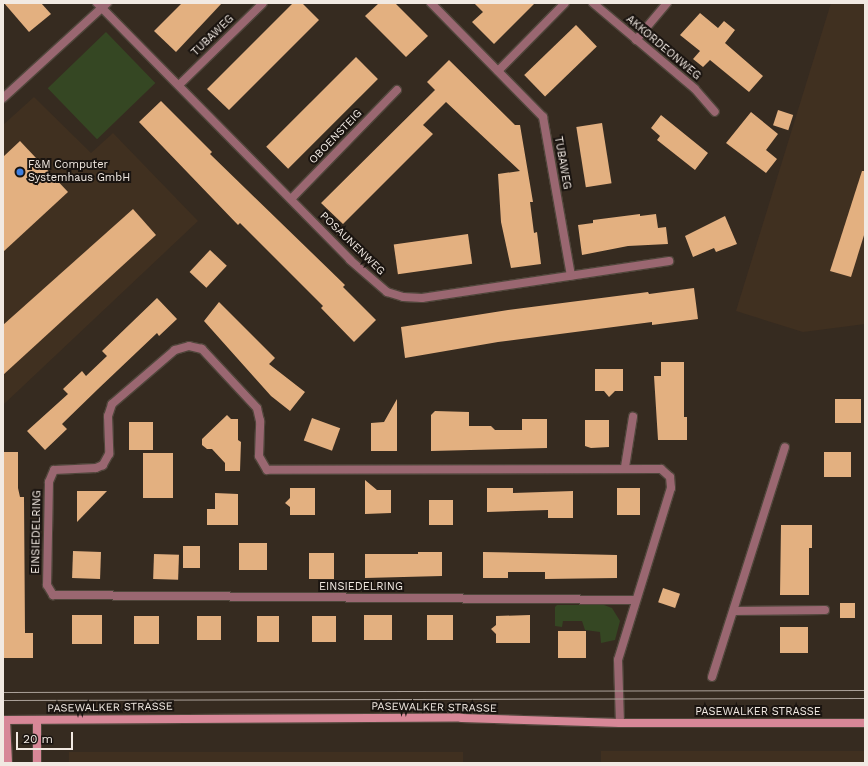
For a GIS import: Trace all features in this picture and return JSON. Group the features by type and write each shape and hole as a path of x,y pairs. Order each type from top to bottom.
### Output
{"main road":[{"name":"PASEWALKER STRASSE","path":"4,720 461,718 620,723 865,723"},
{"path":"4,720 8,763"},
{"path":"37,720 37,763"}],"street":[{"name":"TUBAWEG","path":"179,85 263,3"},
{"name":"TUBAWEG","path":"431,3 543,117 572,276"},
{"path":"498,71 564,3"},
{"name":"AKKORDEONWEG","path":"593,3 695,90 715,112"},
{"path":"636,40 667,3"},
{"name":"POSAUNENWEG","path":"102,5 350,260 387,292 403,297 422,298 669,261"},
{"path":"3,98 102,5"},
{"name":"OBOENSTEIG","path":"291,199 397,90"},
{"name":"EINSIEDELRING","path":"620,723 618,660 634,600 671,488 670,477 662,469 625,467 267,470 259,456 260,421 257,408 202,350 189,346 175,350 112,404 108,416 108,454 103,465 96,468 54,470 49,482 47,585 53,595 634,600"},
{"path":"625,467 633,417"},
{"path":"712,677 785,447"},
{"path":"734,611 825,610"}],"shaded area":[{"path":"831,3 865,3 865,324 803,332 736,311"},
{"path":"34,97 91,153 113,133 198,221 3,405 3,125"},
{"path":"601,751 865,751 865,763 601,763"},
{"path":"69,752 463,752 463,763 69,763"}],"green space":[{"path":"106,32 155,83 97,139 48,88"},
{"path":"557,605 604,605 612,608 620,621 615,640 601,643 600,632 585,630 582,621 563,621 562,627 555,626 555,607"}],"building":[{"path":"4,3 41,3 51,14 29,32"},
{"path":"182,3 222,3 176,52 154,31"},
{"path":"293,3 302,3 319,20 229,110 207,89"},
{"path":"379,3 395,3 428,36 406,57 365,16"},
{"path":"474,3 535,3 494,44 472,22 483,12"},
{"path":"700,13 718,28 724,21 735,30 725,43 763,76 749,92 710,60 703,67 693,59 700,51 680,35"},
{"path":"576,25 597,47 545,97 524,75"},
{"path":"356,57 378,79 288,169 266,147"},
{"path":"449,60 515,125 520,125 533,202 530,202 534,233 537,232 541,264 511,268 501,222 498,174 520,171 446,102 423,125 433,134 343,224 321,203 435,90 427,82"},
{"path":"161,101 212,152 210,154 345,285 343,287 376,320 354,342 321,308 323,306 240,223 238,225 139,122"},
{"path":"778,110 793,115 788,130 773,125"},
{"path":"751,112 778,134 766,150 777,159 766,173 726,143"},
{"path":"661,115 708,153 695,170 657,140 660,136 651,128"},
{"path":"602,123 612,183 586,187 576,127"},
{"path":"20,141 68,192 3,252 3,157"},
{"path":"862,171 865,171 865,232 851,277 830,271"},
{"path":"133,209 156,235 3,375 3,325"},
{"path":"640,214 640,216 656,214 658,228 666,227 668,244 628,246 582,255 578,225 593,223 593,220"},
{"path":"725,216 737,244 716,252 714,248 693,257 685,236"},
{"path":"468,234 472,264 398,274 394,244"},
{"path":"210,250 227,266 206,288 190,272"},
{"path":"694,288 698,319 652,325 652,322 498,342 405,358 401,327 508,310 648,292 649,294"},
{"path":"157,298 177,319 159,336 157,333 62,424 67,429 45,450 27,431 68,394 63,389 82,371 86,376 107,356 102,351"},
{"path":"219,302 275,358 269,364 305,392 290,411 271,396 204,321"},
{"path":"661,362 684,362 684,417 687,417 687,440 658,440 654,376 661,376"},
{"path":"595,369 623,369 623,391 615,391 609,397 604,391 595,391"},
{"path":"397,399 397,451 371,451 371,423 384,422"},
{"path":"835,399 861,399 861,423 835,423"},
{"path":"435,411 469,412 469,426 491,426 495,430 522,430 522,419 547,419 547,448 431,451 431,415"},
{"path":"227,415 231,419 238,419 238,440 241,442 240,471 225,471 225,463 212,449 207,449 202,445 202,439"},
{"path":"312,418 340,428 332,451 304,441"},
{"path":"585,420 609,420 609,447 591,448 585,446"},
{"path":"129,422 153,422 153,450 129,450"},
{"path":"3,452 18,452 18,488 20,497 24,497 25,633 33,633 33,658 3,658"},
{"path":"824,452 851,452 851,477 824,477"},
{"path":"143,453 173,453 173,498 143,498"},
{"path":"365,480 377,490 391,490 391,513 365,514"},
{"path":"290,488 315,488 315,515 290,515 290,507 285,503 290,498"},
{"path":"487,488 513,488 513,493 573,491 573,518 548,518 548,510 487,512"},
{"path":"617,488 640,488 640,515 617,515"},
{"path":"77,491 107,491 77,522"},
{"path":"215,493 238,494 238,525 207,525 207,509 215,509"},
{"path":"429,500 453,500 453,525 429,525"},
{"path":"781,525 812,525 812,548 809,548 809,595 780,595"},
{"path":"239,543 267,543 267,570 239,570"},
{"path":"183,546 200,546 200,568 183,568"},
{"path":"73,551 101,552 100,579 72,578"},
{"path":"418,552 442,552 442,576 365,578 365,554 418,554"},
{"path":"483,552 617,555 617,578 545,579 545,572 508,572 508,578 483,578"},
{"path":"309,553 334,553 334,579 309,579"},
{"path":"154,554 179,555 178,580 153,579"},
{"path":"663,588 680,594 675,608 658,602"},
{"path":"840,603 855,603 855,618 840,618"},
{"path":"72,615 102,615 102,644 72,644"},
{"path":"364,615 392,615 392,640 364,640"},
{"path":"427,615 453,615 453,640 427,640"},
{"path":"530,615 530,643 496,643 496,634 491,629 496,625 496,616"},
{"path":"134,616 159,616 159,644 134,644"},
{"path":"197,616 221,616 221,640 197,640"},
{"path":"257,616 279,616 279,642 257,642"},
{"path":"312,616 336,616 336,642 312,642"},
{"path":"780,627 808,627 808,653 780,653"},
{"path":"558,631 586,631 586,658 558,658"}],"tram line":[{"path":"3,692 865,690"},
{"path":"3,700 865,698"}],"place":[{"name":"F&M Computer Systemhaus GmbH","path":"20,172"}]}
